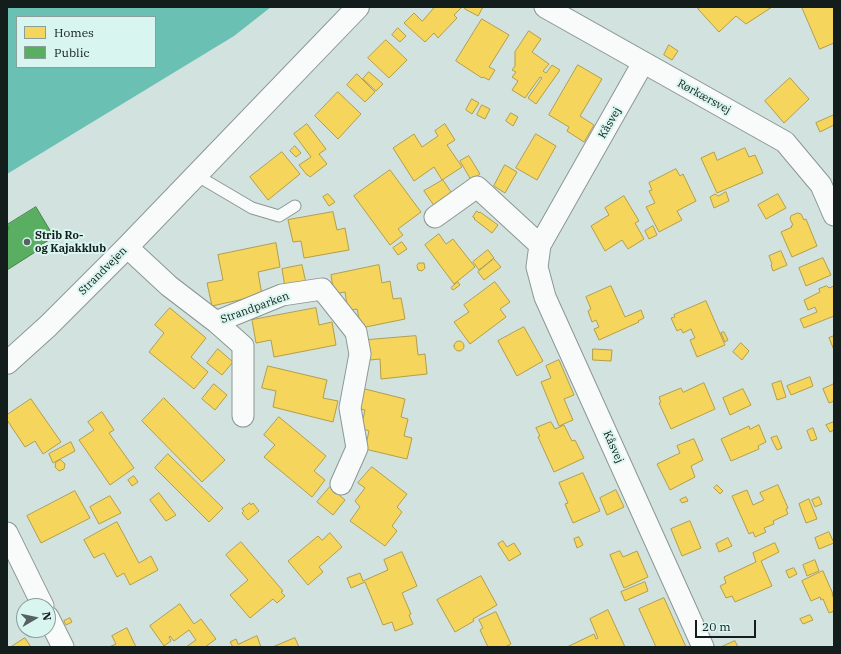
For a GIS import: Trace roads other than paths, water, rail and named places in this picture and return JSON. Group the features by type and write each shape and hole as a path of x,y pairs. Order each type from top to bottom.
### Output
{"street":[{"name":"Strandvejen","path":"7,363 48,326 127,247 358,7"},
{"name":"Rørkærsvej","path":"545,7 785,142 821,185 834,215"},
{"name":"Kåsvej","path":"643,63 540,245 537,267 546,297 703,647"},
{"path":"435,217 477,187 540,245"},
{"name":"Strandparken","path":"127,247 169,286 216,322 243,346 243,416"},
{"name":"Strandparken","path":"216,322 282,295 322,289 356,332 360,354 350,408 357,448 341,484"},
{"path":"7,533 39,598"},
{"path":"56,633 63,647"}],"lane":[{"path":"196,175 252,208 279,216 295,206"}],"place":[{"name":"Strib Ro- og Kajakklub","path":"27,242"}]}
